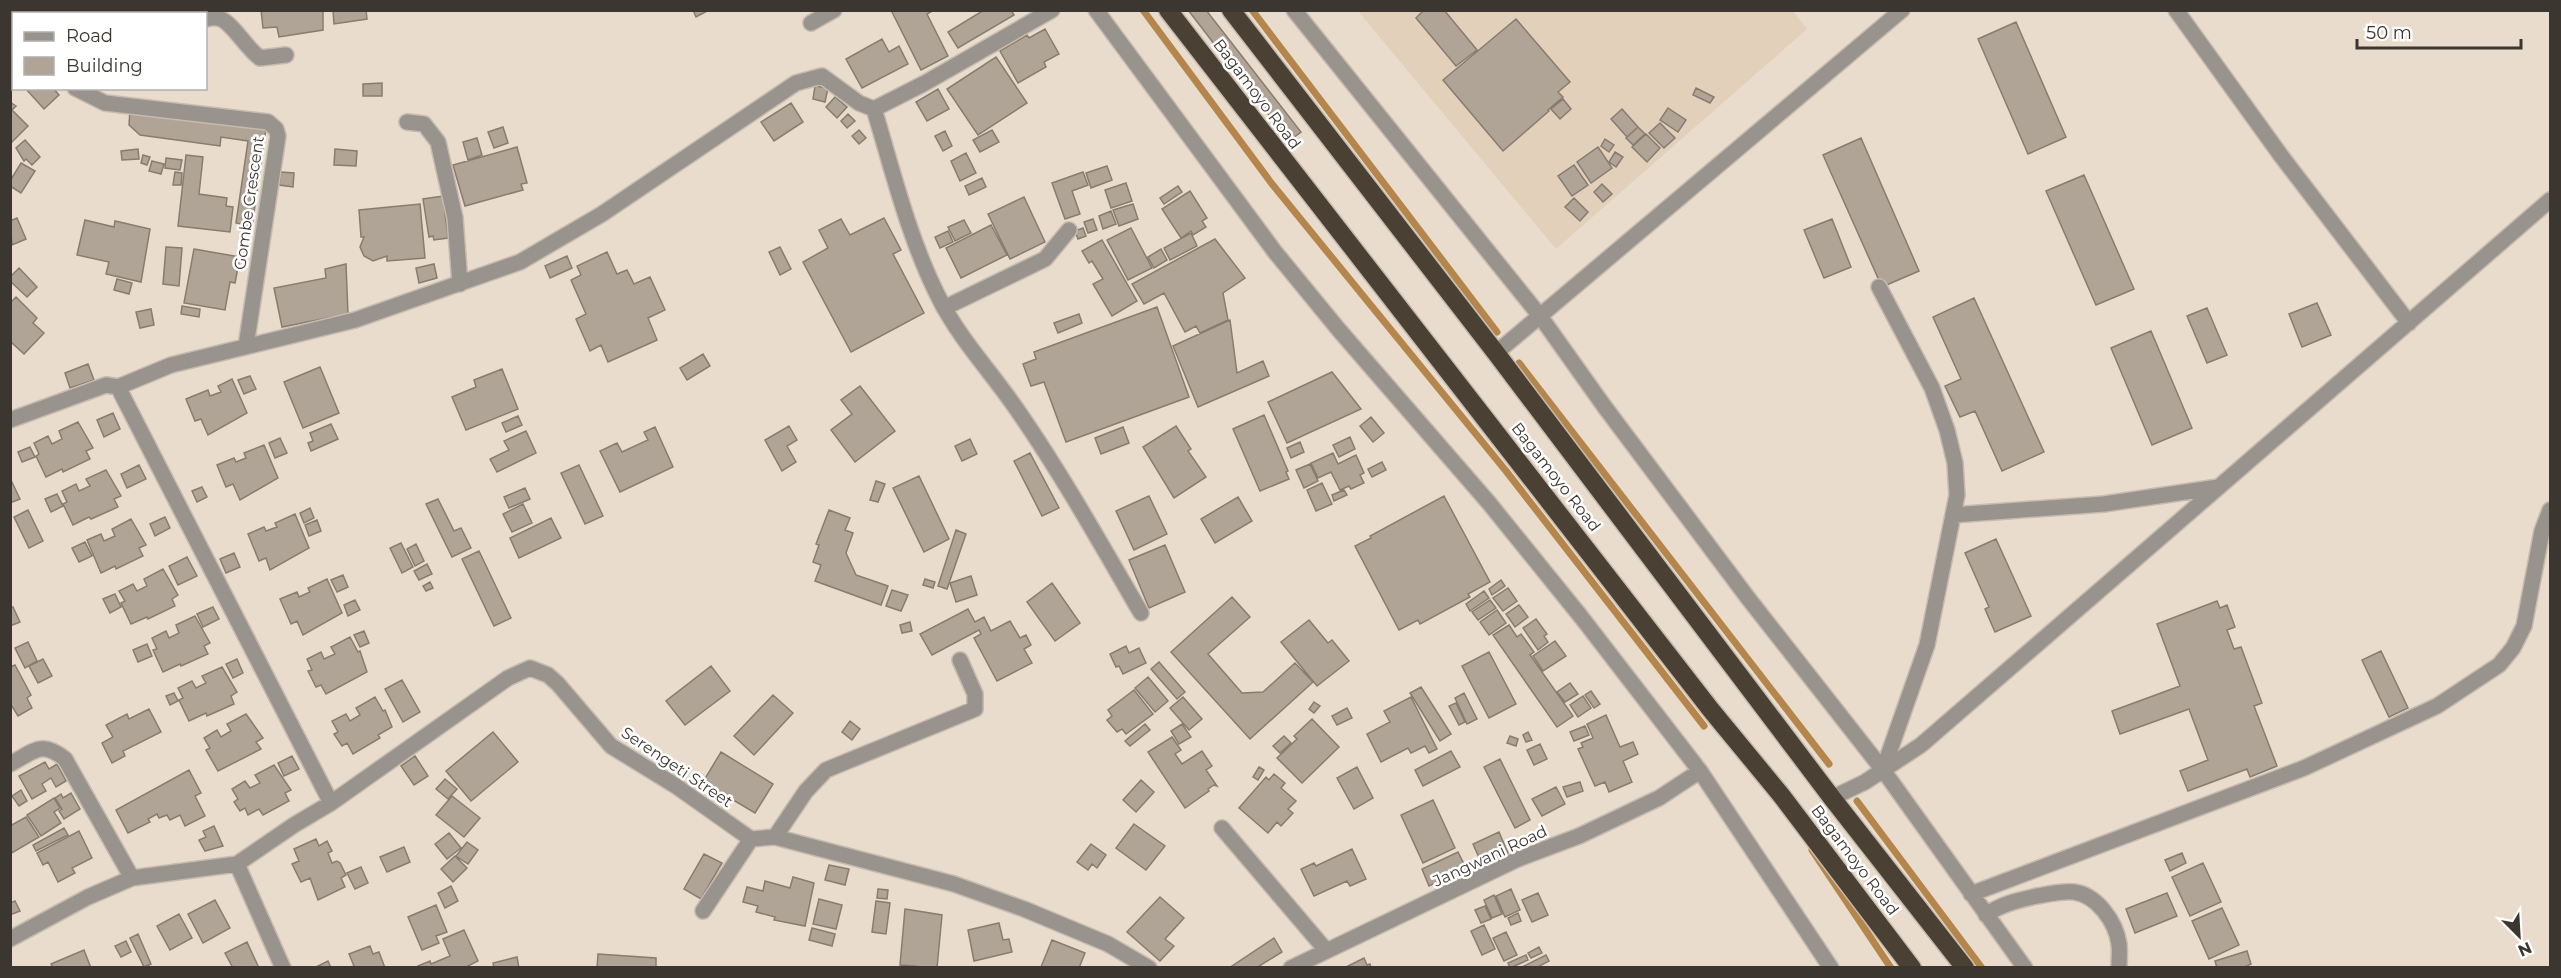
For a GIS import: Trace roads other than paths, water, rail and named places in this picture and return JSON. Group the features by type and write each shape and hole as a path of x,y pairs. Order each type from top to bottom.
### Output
{"highway":[{"name":"Bagamoyo Road","path":"1168,10 1711,710 1781,795 1912,968"},
{"name":"Bagamoyo Road","path":"1232,10 1496,353 1832,798 1965,968"}],"street":[{"path":"811,23 834,10"},
{"path":"10,420 106,385 118,387 171,365 355,320 520,262 592,220 796,83 822,76 859,103 874,109 1053,10"},
{"path":"1096,10 1275,252 1339,330 1489,503 1582,618 1700,771 1831,968"},
{"path":"1294,10 1540,316 1604,406 1748,598 1883,770 2025,968"},
{"path":"1496,353 1902,10"},
{"path":"2176,10 2282,157 2409,322"},
{"path":"207,19 223,20 249,50 260,58 286,55"},
{"name":"Gombe Crescent","path":"79,90 105,103 268,122 276,129 278,136 246,346"},
{"path":"874,109 916,244 944,308 954,326 1002,387 1048,455 1141,613"},
{"path":"407,122 423,124 438,142 455,218 460,284"},
{"path":"1832,798 1883,770 1921,745 2550,200"},
{"path":"944,308 1045,259 1069,230"},
{"path":"1879,287 1932,388 1947,429 1955,463 1957,495 1927,645 1883,770"},
{"path":"118,387 331,803"},
{"path":"1953,515 2104,504 2219,488"},
{"path":"1971,894 2304,768 2437,706 2499,665 2514,648 2524,626 2542,531 2550,510"},
{"path":"775,837 806,791 826,770 975,709 975,694 960,660"},
{"name":"Serengeti Street","path":"10,939 88,897 132,878 237,864 331,803 508,678 530,668 548,675 558,684 611,746 676,786 751,839"},
{"path":"10,764 42,747 52,749 65,759 132,878"},
{"name":"Jangwani Road","path":"1292,968 1325,949 1407,914 1518,859 1597,827 1659,798 1700,771"},
{"path":"1222,828 1325,949"},
{"path":"703,911 751,839 775,837 954,884 1024,909 1108,944 1149,968"},
{"path":"237,864 284,968"},
{"path":"1986,915 2021,899 2075,892 2101,906 2111,923 2119,944 2119,968"}],"waterway":[{"path":"1143,10 1272,184 1506,471 1704,726"},
{"path":"1252,10 1497,332"},
{"path":"1519,363 1829,764"},
{"path":"1857,801 1982,968"},
{"path":"1812,850 1891,968"}]}
